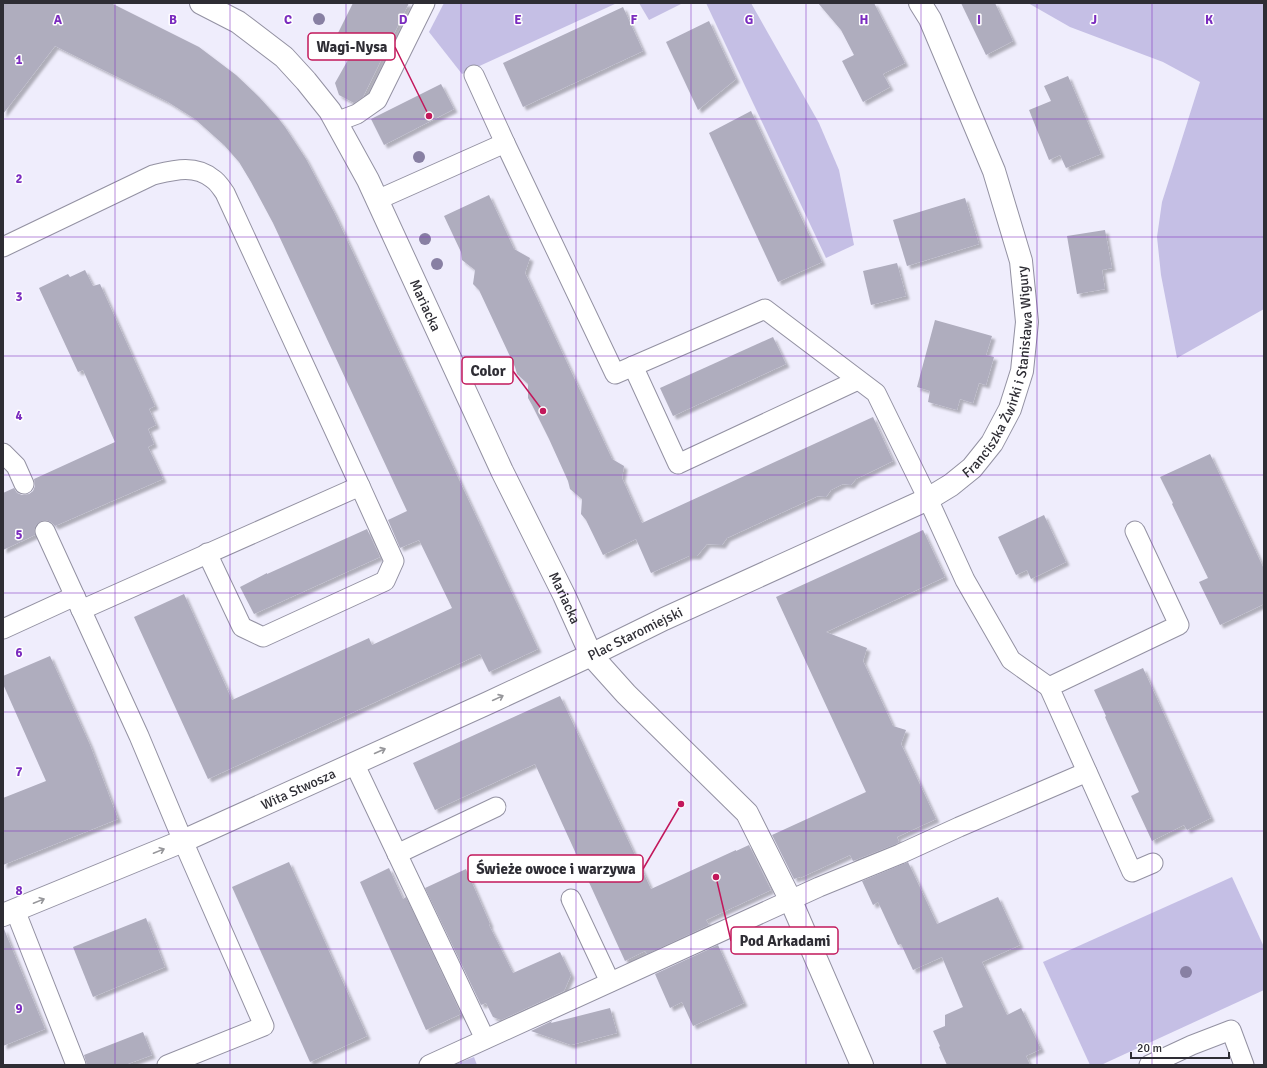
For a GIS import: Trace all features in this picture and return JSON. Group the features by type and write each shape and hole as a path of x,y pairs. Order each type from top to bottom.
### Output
{"street":[{"name":"Mariacka","path":"201,3 238,22 284,57 306,81 336,122 368,180 502,471 564,595 590,655"},
{"name":"Franciszka Żwirki i Stanisława Wigury","path":"920,3 930,19 994,171 1021,261 1028,322 1022,371 1010,409 992,443 972,468 951,485 928,499"},
{"name":"Plac Staromiejski","path":"862,1065 791,901 747,813 626,694 590,655 664,619 928,499"},
{"name":"Wita Stwosza","path":"9,913 183,841 590,655"}],"lane":[{"path":"336,122 357,114 377,100 425,3"},
{"path":"474,75 615,374 765,309 876,393 928,499 965,580 1011,660 1049,687 1132,872 1153,863"},
{"path":"377,200 505,143"},
{"path":"3,247 153,175 177,169 198,170 214,179 225,193 394,561 385,581 264,637 242,627 207,553"},
{"path":"632,366 678,464 858,380"},
{"path":"3,453 16,466 24,484"},
{"path":"3,629 78,603 207,553 360,486"},
{"path":"46,530 139,736 264,1026 166,1065"},
{"path":"1049,687 1179,625 1135,531"},
{"path":"354,763 485,1039"},
{"path":"429,1065 819,887 900,854 1087,772"},
{"path":"397,854 496,807"},
{"path":"571,899 610,982"},
{"path":"9,913 70,1063"},
{"path":"1149,1065 1192,1045 1231,1030 1244,1065"}],"shaded area":[{"path":"444,3 617,3 462,74 429,32"},
{"path":"639,3 683,3 649,20"},
{"path":"706,3 751,3 819,123 839,170 854,245 826,258"},
{"path":"1028,3 1264,3 1264,309 1177,358 1161,275 1157,237 1162,202 1200,82 1163,62 1070,27"},
{"path":"1232,877 1264,947 1264,990 1101,1065 1090,1065 1043,962"},
{"path":"474,1057 477,1065 453,1065"}],"building":[{"path":"3,3 111,3 199,47 236,75 278,118 306,159 334,212 538,649 489,672 480,654 208,779 134,617 184,594 232,700 369,638 372,645 452,608 419,540 400,548 388,520 407,511 273,223 239,162 224,145 195,119 168,102 55,46 3,114"},
{"path":"353,3 409,3 363,97 354,103 339,95 335,83 353,51 334,41"},
{"path":"818,3 874,3 905,63 883,74 890,87 863,102 842,61 854,55 841,30"},
{"path":"961,3 995,3 1013,41 986,55"},
{"path":"623,7 643,51 523,107 503,63"},
{"path":"709,21 736,79 698,110 666,42"},
{"path":"1068,76 1101,154 1066,168 1060,155 1049,160 1029,110 1051,101 1044,86"},
{"path":"441,84 454,109 384,145 371,119"},
{"path":"751,111 822,262 778,282 709,133"},
{"path":"489,195 514,249 530,258 525,273 612,459 624,466 622,478 642,523 873,417 893,461 856,479 851,485 843,484 831,490 826,497 818,496 727,538 722,545 707,544 697,556 689,556 651,573 636,539 603,555 586,520 581,514 582,499 570,489 568,481 549,439 528,398 528,384 517,374 479,290 473,284 475,270 462,260 461,252 444,216"},
{"path":"965,198 979,244 907,266 893,220"},
{"path":"1105,230 1112,268 1102,270 1105,289 1077,294 1067,236"},
{"path":"897,263 906,296 871,305 863,271"},
{"path":"85,270 93,286 100,284 155,406 149,409 156,425 148,429 154,444 148,447 163,479 55,526 46,520 41,521 36,525 34,530 35,535 3,550 3,493 14,488 17,493 22,495 29,494 33,491 35,486 34,479 115,442 83,370 78,372 39,288 68,274 70,277"},
{"path":"935,320 992,336 986,355 994,357 986,385 979,383 973,403 960,399 957,410 928,402 930,391 917,387"},
{"path":"773,337 786,364 673,416 660,388"},
{"path":"1210,454 1264,569 1264,604 1220,625 1199,582 1208,578 1160,477"},
{"path":"1044,515 1066,562 1031,579 1027,570 1016,575 998,537"},
{"path":"367,529 380,557 254,614 240,587 267,573"},
{"path":"923,530 945,577 826,632 867,648 863,661 893,726 906,730 901,744 936,819 897,837 899,842 896,844 853,861 850,855 800,878 794,879 772,835 866,792 776,597"},
{"path":"50,656 90,745 118,819 3,865 3,798 46,781 3,684 3,676"},
{"path":"1143,668 1211,818 1187,830 1184,825 1152,841 1131,796 1139,792 1094,690"},
{"path":"560,696 651,889 749,845 771,890 706,920 709,925 647,954 645,951 625,961 535,764 435,810 413,763"},
{"path":"289,862 367,1036 310,1062 232,887"},
{"path":"908,862 937,924 998,897 1020,945 982,962 1007,1015 1021,1008 1041,1049 1026,1056 1030,1065 947,1065 933,1031 945,1026 945,1015 963,1007 942,957 913,970 901,944 898,945 878,902 873,905 862,881"},
{"path":"389,868 403,899 406,897 461,1014 426,1030 360,882"},
{"path":"466,869 490,924 489,925 513,973 560,952 571,975 564,991 501,1020 493,1017 486,1003 481,1005 425,888"},
{"path":"146,918 165,967 93,997 73,947"},
{"path":"3,929 45,1029 3,1046"},
{"path":"718,945 744,1003 693,1026 682,1002 670,1008 655,974"},
{"path":"610,1008 617,1033 571,1045 531,1031 552,1021 551,1023"},
{"path":"143,1032 152,1055 125,1065 87,1065 84,1055"}],"place":[{"name":"Wagi-Nysa","path":"429,116"},
{"name":"Color","path":"543,411"},
{"name":"Świeże owoce i warzywa","path":"681,804"},
{"name":"Pod Arkadami","path":"716,877"}]}
